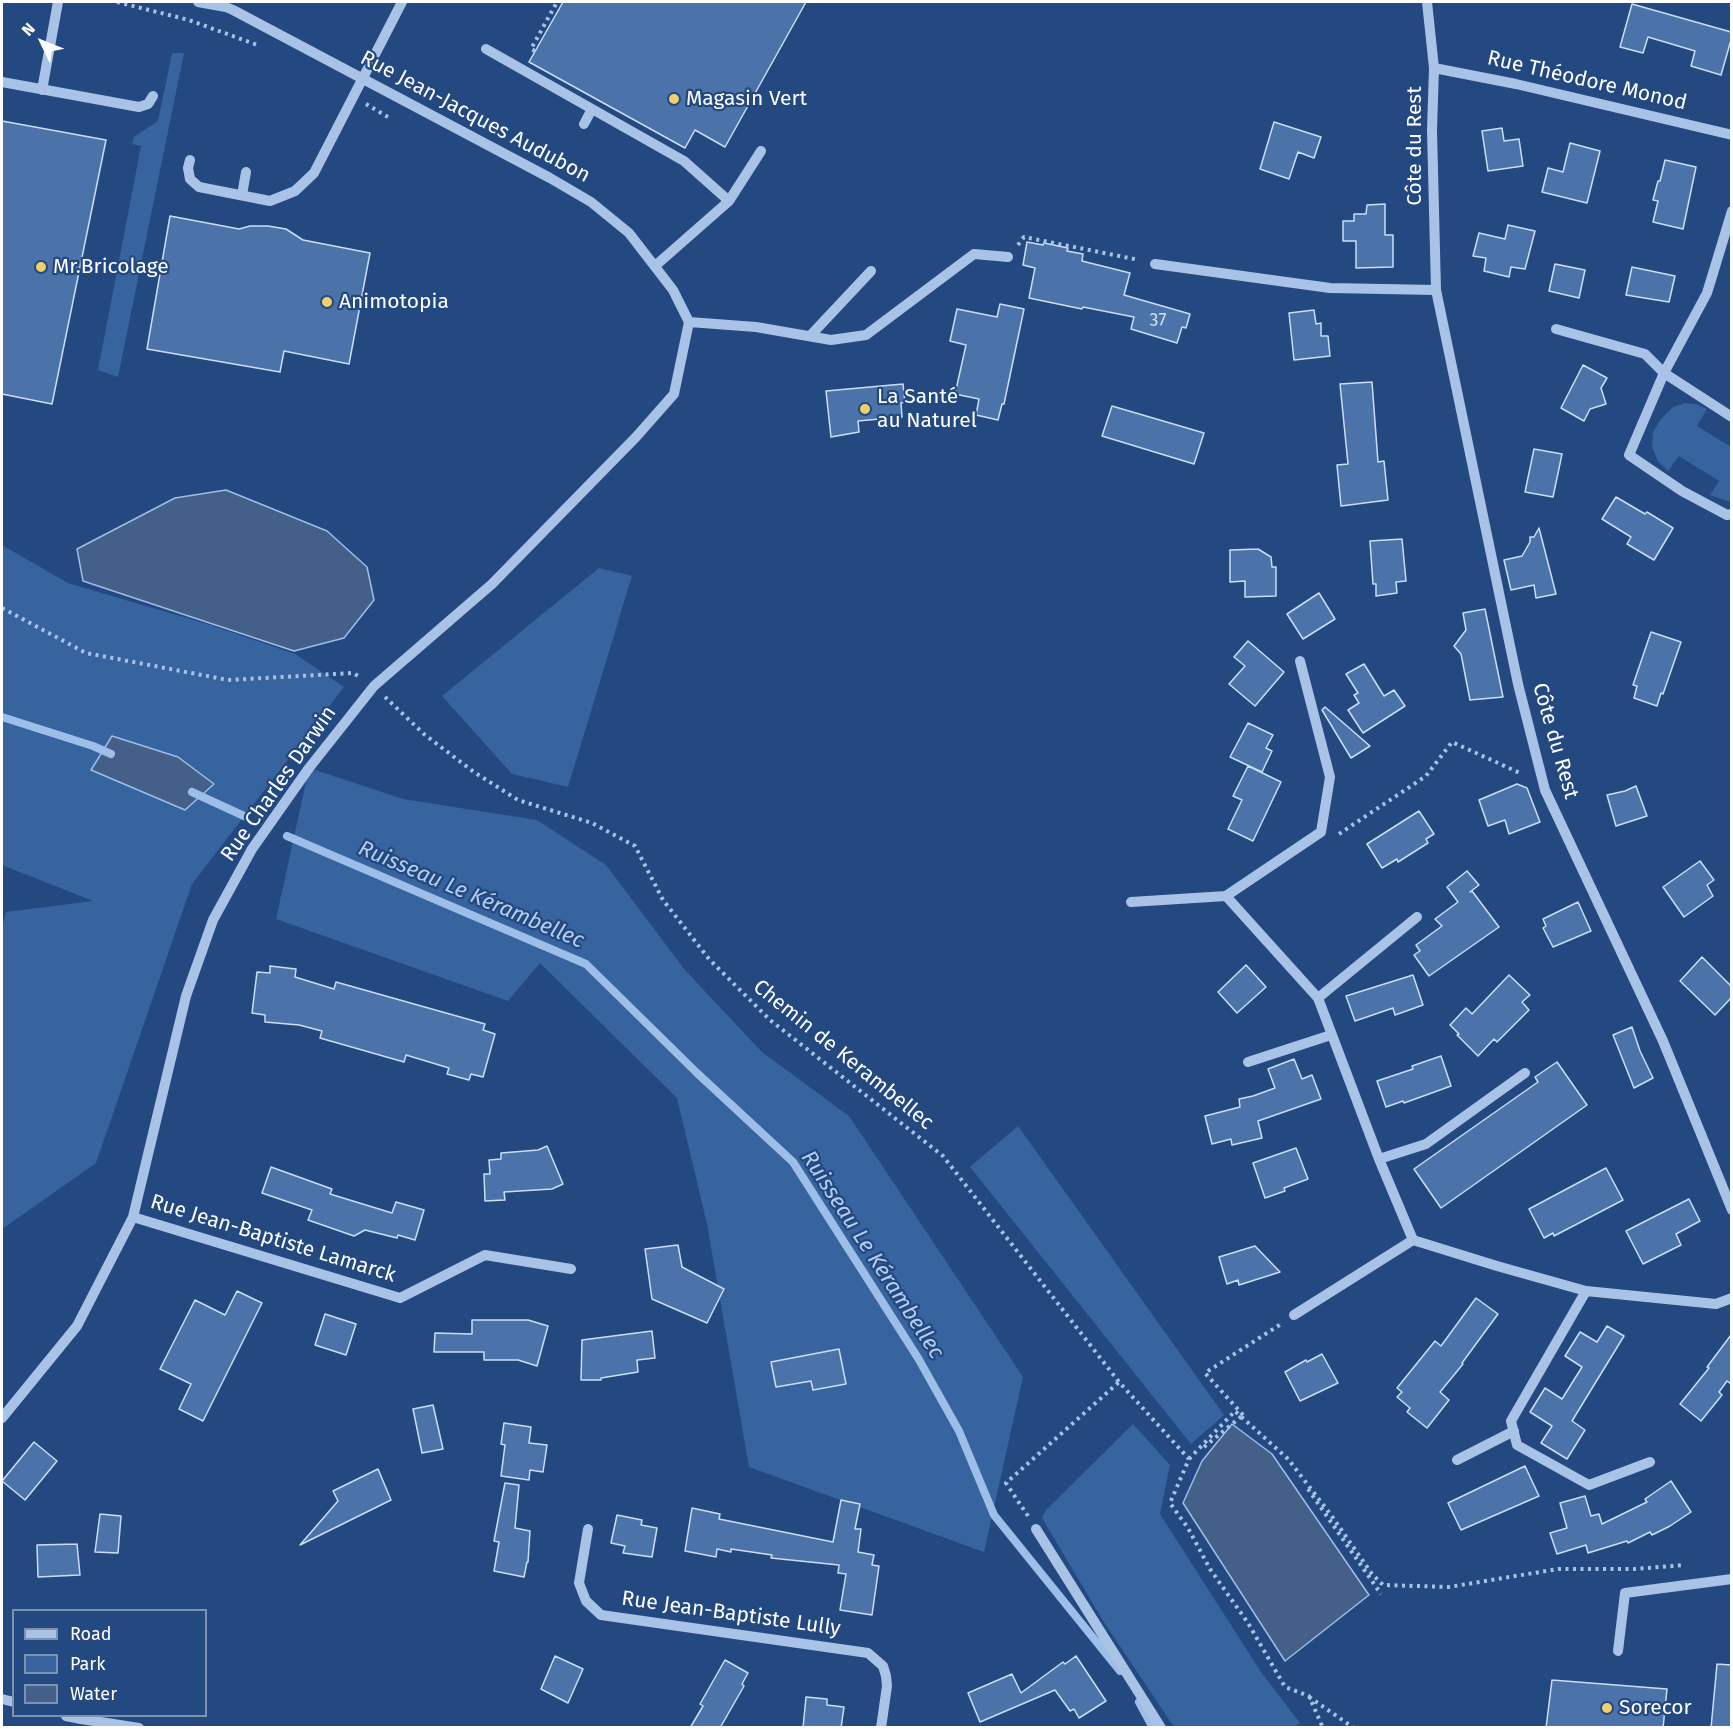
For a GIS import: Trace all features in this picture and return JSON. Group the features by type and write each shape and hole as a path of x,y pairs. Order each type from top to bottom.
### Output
{"street":[{"path":"42,90 58,2"},
{"name":"Rue Jean-Jacques Audubon","path":"198,2 226,7 235,6 361,79 550,178 591,202 630,233 673,290 689,322"},
{"path":"190,160 188,168 190,178 199,187 270,201 295,191 314,173 402,2"},
{"name":"Côte du Rest","path":"1427,2 1434,68 1432,130 1436,290 1518,684 1545,790 1663,1041 1731,1210"},
{"path":"486,49 684,161 729,201"},
{"name":"Rue Théodore Monod","path":"1434,68 1516,84 1731,135"},
{"path":"2,82 139,107 148,104 153,96"},
{"path":"92,99 94,86"},
{"path":"584,124 592,109"},
{"path":"655,266 729,201 761,151"},
{"path":"242,195 246,172"},
{"path":"1731,211 1707,293 1664,373 1629,455 1682,491 1727,515 1731,514"},
{"path":"689,322 756,327 831,340 866,334 974,254 1008,257"},
{"path":"1155,264 1330,288 1436,290"},
{"path":"810,336 871,271"},
{"name":"Rue Charles Darwin","path":"2,1418 77,1326 133,1217 186,996 213,920 252,849 309,768 374,686 492,585 636,437 674,394 689,322"},
{"path":"1556,329 1645,354 1664,373 1731,417"},
{"path":"1131,902 1226,896 1321,832 1330,777 1300,661"},
{"path":"1226,896 1318,998 1379,1159 1413,1240"},
{"path":"1318,998 1417,917"},
{"path":"1248,1062 1331,1035"},
{"path":"1379,1159 1426,1144 1525,1073"},
{"name":"Rue Jean-Baptiste Lamarck","path":"133,1217 400,1298 485,1255 571,1269"},
{"path":"1294,1315 1413,1240 1586,1291 1716,1304 1731,1298"},
{"path":"1586,1291 1511,1421 1517,1445 1589,1485 1650,1462"},
{"path":"1457,1460 1514,1431"},
{"name":"Rue Jean-Baptiste Lully","path":"588,1529 579,1583 586,1601 601,1615 868,1653 883,1666 886,1676 887,1686 881,1728"},
{"path":"1036,1529 1161,1728"},
{"path":"1618,1651 1626,1593 1731,1579"},
{"path":"71,1717 139,1728"}],"path":[{"path":"117,2 189,20 267,50"},
{"path":"535,51 531,49 557,2"},
{"path":"1008,257 1024,237 1155,264"},
{"name":"Chemin de Kerambellec","path":"2,608 86,653 228,680 353,673 374,686 425,735 474,772 519,800 592,823 635,846 663,900 709,959 770,1020 943,1156 1119,1382 1189,1459"},
{"path":"1321,832 1337,835 1426,777 1452,742 1543,783"},
{"path":"1294,1315 1205,1373 1284,1455 1382,1594"},
{"path":"1036,1529 1006,1483 1119,1382"},
{"path":"1354,1728 1309,1696 1285,1688 1248,1623 1210,1569 1188,1527 1170,1503 1189,1459 1235,1411 1288,1459 1372,1574 1383,1585 1449,1587 1558,1569 1634,1569 1694,1564"},
{"path":"1189,1459 1243,1414"},
{"path":"1309,1696 1323,1728"}],"green space":[{"path":"172,53 184,53 118,377 98,370 141,146 132,144 134,137 158,121"},
{"path":"1685,403 1696,404 1707,409 1697,426 1731,447 1731,502 1710,495 1719,481 1679,456 1668,471 1658,461 1652,447 1653,432 1661,419 1673,407"},
{"path":"2,545 68,583 207,624 295,654 344,687 192,884 96,1163 2,1229 2,927 6,912 93,901 2,865"},
{"path":"599,568 632,576 568,787 512,774 442,696"},
{"path":"309,768 403,799 537,820 606,865 685,970 762,1052 849,1116 1023,1377 984,1552 749,1467 707,1224 677,1098 540,963 508,1001 276,919"},
{"path":"1018,1126 1224,1415 1191,1444 970,1167"},
{"path":"1133,1424 1170,1465 1160,1514 1261,1672 1300,1723 1294,1727 1174,1727 1105,1624 1042,1518 1046,1510"}],"water":[{"path":"226,490 327,531 367,567 374,600 344,638 294,651 83,581 77,549 175,498"},
{"path":"112,736 178,757 214,784 185,810 91,770"},
{"path":"1232,1424 1272,1454 1369,1595 1285,1661 1183,1503 1202,1461"}],"building":[{"name":"Magasin Vert","path":"563,2 806,2 725,147 695,130 685,148 529,62"},
{"path":"1632,4 1731,32 1731,40 1721,75 1691,66 1695,51 1648,37 1643,53 1620,47"},
{"name":"Mr.Bricolage","path":"2,121 106,140 52,404 2,394"},
{"path":"1274,122 1321,137 1314,158 1298,152 1289,179 1260,169"},
{"path":"1502,128 1504,141 1519,139 1523,166 1488,171 1482,131"},
{"path":"1570,143 1600,151 1587,203 1542,192 1548,168 1563,172"},
{"path":"1665,160 1696,167 1683,229 1653,222 1658,201 1653,200"},
{"path":"1385,204 1385,235 1393,235 1393,267 1356,268 1356,241 1343,241 1343,221 1354,221 1354,214 1366,214 1367,205"},
{"path":"170,216 239,229 250,226 268,226 286,229 303,240 370,253 349,364 284,351 280,372 147,349"},
{"path":"1508,225 1535,231 1525,269 1511,267 1509,277 1484,271 1486,258 1473,256 1479,233 1505,239"},
{"path":"1027,242 1068,248 1067,251 1083,254 1082,261 1130,273 1124,295 1190,314 1186,328 1182,327 1177,343 1131,329 1134,317 1029,298 1035,268 1023,265"},
{"path":"1555,264 1585,270 1579,298 1549,291"},
{"path":"1632,267 1675,276 1669,302 1626,295"},
{"path":"1000,304 1024,309 1004,404 1002,404 998,420 976,415 979,399 955,394 966,345 950,341 957,309 997,317"},
{"path":"1314,310 1316,324 1321,323 1321,336 1328,336 1330,356 1294,360 1289,313"},
{"path":"1583,365 1607,378 1601,388 1606,404 1590,409 1584,421 1561,408"},
{"path":"1372,382 1378,462 1384,461 1388,500 1341,506 1337,465 1348,464 1340,384"},
{"name":"La Santé au Naturel","path":"903,384 905,402 901,403 902,417 858,421 859,432 831,437 826,391"},
{"path":"1112,406 1204,433 1194,464 1102,436"},
{"path":"1534,449 1562,454 1553,497 1525,492"},
{"path":"1616,497 1673,528 1654,560 1627,544 1631,537 1602,519"},
{"path":"1539,528 1556,594 1536,598 1534,585 1511,590 1504,560 1522,556 1530,542 1530,537 1534,537"},
{"path":"1402,539 1406,581 1396,582 1397,593 1376,596 1370,541"},
{"path":"1258,549 1271,557 1272,567 1276,567 1276,596 1245,597 1245,581 1230,582 1230,550"},
{"path":"1319,593 1335,619 1303,639 1287,614"},
{"path":"1485,609 1503,697 1470,700 1461,654 1454,646 1466,630 1463,613"},
{"path":"1651,632 1681,642 1657,706 1634,698 1637,686 1633,685"},
{"path":"1248,641 1284,672 1255,706 1229,684 1245,666 1234,657"},
{"path":"1364,664 1384,696 1394,690 1405,706 1363,733 1348,710 1359,703 1354,695 1358,693 1346,674"},
{"path":"1325,707 1370,746 1351,758 1322,710"},
{"path":"1248,723 1273,735 1266,748 1272,751 1262,772 1230,757"},
{"path":"1248,766 1281,782 1253,841 1228,829 1242,800 1233,796"},
{"path":"1517,784 1527,788 1540,822 1509,834 1505,820 1488,826 1479,800"},
{"path":"1636,786 1647,816 1616,826 1607,795"},
{"path":"1419,811 1434,834 1426,839 1428,843 1398,862 1397,859 1382,868 1367,844"},
{"path":"1700,861 1714,880 1707,885 1713,896 1684,917 1663,887"},
{"path":"1467,871 1479,885 1470,892 1472,891 1499,927 1429,976 1414,955 1420,951 1416,945 1442,926 1435,919 1458,902 1447,887"},
{"path":"1578,902 1591,931 1553,947 1543,928 1546,926 1543,919"},
{"path":"1702,957 1731,986 1731,998 1715,1015 1680,981"},
{"path":"1246,965 1266,987 1237,1013 1218,992"},
{"path":"270,966 296,969 295,977 334,989 336,982 485,1024 483,1030 495,1034 483,1077 471,1074 469,1080 447,1074 449,1068 406,1055 404,1062 320,1038 322,1031 299,1025 265,1022 265,1015 252,1013 257,972 270,973"},
{"path":"1413,975 1423,1005 1395,1015 1393,1008 1355,1021 1346,996"},
{"path":"1509,975 1530,995 1522,1002 1529,1010 1497,1042 1494,1039 1478,1056 1450,1025 1466,1008 1472,1014"},
{"path":"1632,1027 1653,1078 1634,1088 1613,1035"},
{"path":"1441,1056 1451,1086 1386,1107 1377,1081 1413,1069 1412,1066"},
{"path":"1294,1059 1302,1079 1312,1075 1321,1099 1258,1121 1262,1138 1232,1145 1231,1139 1212,1144 1205,1116 1240,1107 1239,1099 1275,1088 1268,1069"},
{"path":"1557,1062 1587,1105 1441,1208 1414,1169 1538,1082 1535,1077"},
{"path":"547,1146 563,1184 552,1189 504,1192 505,1200 485,1201 484,1174 490,1174 489,1160 501,1159 501,1153 538,1150"},
{"path":"1296,1148 1308,1179 1265,1198 1253,1163"},
{"path":"271,1167 332,1189 330,1194 392,1213 396,1202 424,1210 415,1240 365,1230 354,1236 308,1220 312,1210 262,1193"},
{"path":"1606,1168 1623,1200 1554,1236 1553,1233 1544,1238 1529,1209"},
{"path":"1689,1199 1700,1221 1676,1234 1681,1245 1643,1264 1626,1231"},
{"path":"678,1245 682,1267 724,1289 707,1323 652,1299 645,1249"},
{"path":"1255,1246 1280,1272 1239,1285 1238,1280 1227,1284 1219,1257"},
{"path":"237,1291 262,1303 203,1421 179,1409 191,1384 160,1369 195,1300 225,1315"},
{"path":"1476,1298 1498,1314 1440,1392 1449,1400 1427,1428 1407,1412 1410,1408 1397,1397 1402,1392 1397,1388 1435,1341 1441,1346"},
{"path":"325,1314 356,1324 346,1355 315,1345"},
{"path":"472,1320 528,1320 548,1326 537,1366 518,1360 484,1360 484,1352 434,1352 435,1333 472,1334"},
{"path":"1607,1326 1624,1336 1572,1421 1585,1430 1567,1459 1541,1443 1552,1426 1530,1412 1545,1388 1562,1399 1582,1367 1565,1356 1580,1332 1597,1342"},
{"path":"652,1331 655,1358 637,1360 638,1372 601,1378 601,1380 581,1380 582,1340"},
{"path":"1731,1335 1731,1384 1727,1381 1719,1392 1722,1395 1701,1421 1680,1404 1709,1368 1707,1367"},
{"path":"839,1349 846,1384 813,1390 811,1381 776,1387 771,1362"},
{"path":"1322,1354 1338,1383 1300,1401 1285,1372"},
{"path":"433,1405 443,1449 422,1453 413,1409"},
{"path":"504,1423 531,1427 529,1443 547,1445 543,1472 530,1470 529,1480 501,1476 505,1445 501,1444"},
{"path":"34,1442 57,1461 25,1500 2,1481"},
{"path":"1525,1466 1539,1496 1461,1530 1448,1503"},
{"path":"378,1469 391,1500 300,1545 338,1501 333,1491"},
{"path":"1671,1481 1691,1512 1670,1526 1652,1535 1650,1532 1628,1543 1627,1541 1588,1553 1586,1545 1557,1554 1550,1533 1567,1528 1560,1503 1585,1496 1591,1516 1599,1514 1602,1524 1647,1502 1645,1499"},
{"path":"505,1483 519,1485 515,1528 530,1531 528,1562 524,1577 494,1571 499,1542 494,1541"},
{"path":"841,1500 860,1504 855,1529 861,1529 858,1552 874,1555 872,1565 879,1566 872,1615 840,1610 846,1574 838,1573 839,1565 771,1558 772,1555 731,1549 731,1552 717,1549 716,1557 685,1551 692,1508 720,1514 719,1519 833,1542"},
{"path":"100,1514 121,1516 118,1553 95,1552"},
{"path":"617,1515 642,1520 641,1525 657,1528 652,1557 623,1553 625,1546 611,1543"},
{"path":"77,1544 80,1575 38,1577 37,1545"},
{"path":"555,1656 583,1669 568,1703 541,1689"},
{"path":"1076,1656 1106,1701 1079,1718 1074,1709 1070,1711 1055,1690 980,1722 968,1693 1012,1674 1021,1693 1063,1662 1065,1664"},
{"path":"725,1660 748,1673 742,1684 744,1686 720,1728 690,1728 703,1706 700,1704"},
{"path":"1717,1664 1731,1665 1731,1728 1711,1728"},
{"name":"Sorecor","path":"1552,1680 1667,1689 1663,1728 1546,1728"},
{"path":"806,1697 827,1699 827,1705 844,1707 841,1728 803,1728"}],"waterway":[{"name":"Ruisseau Le Kérambellec","path":"2,717 111,754"},
{"name":"Ruisseau Le Kérambellec","path":"192,792 244,816"},
{"name":"Ruisseau Le Kérambellec","path":"287,836 586,964 697,1073 793,1162 918,1358 959,1431 994,1515 1120,1671"},
{"name":"Ruisseau Le Kérambellec","path":"1139,1702 1153,1728"}],"place":[{"name":"Magasin Vert","path":"674,99"},
{"name":"Mr.Bricolage","path":"41,267"},
{"name":"Animotopia","path":"327,302"},
{"name":"La Santé au Naturel","path":"865,409"},
{"name":"Sorecor","path":"1607,1708"}]}
